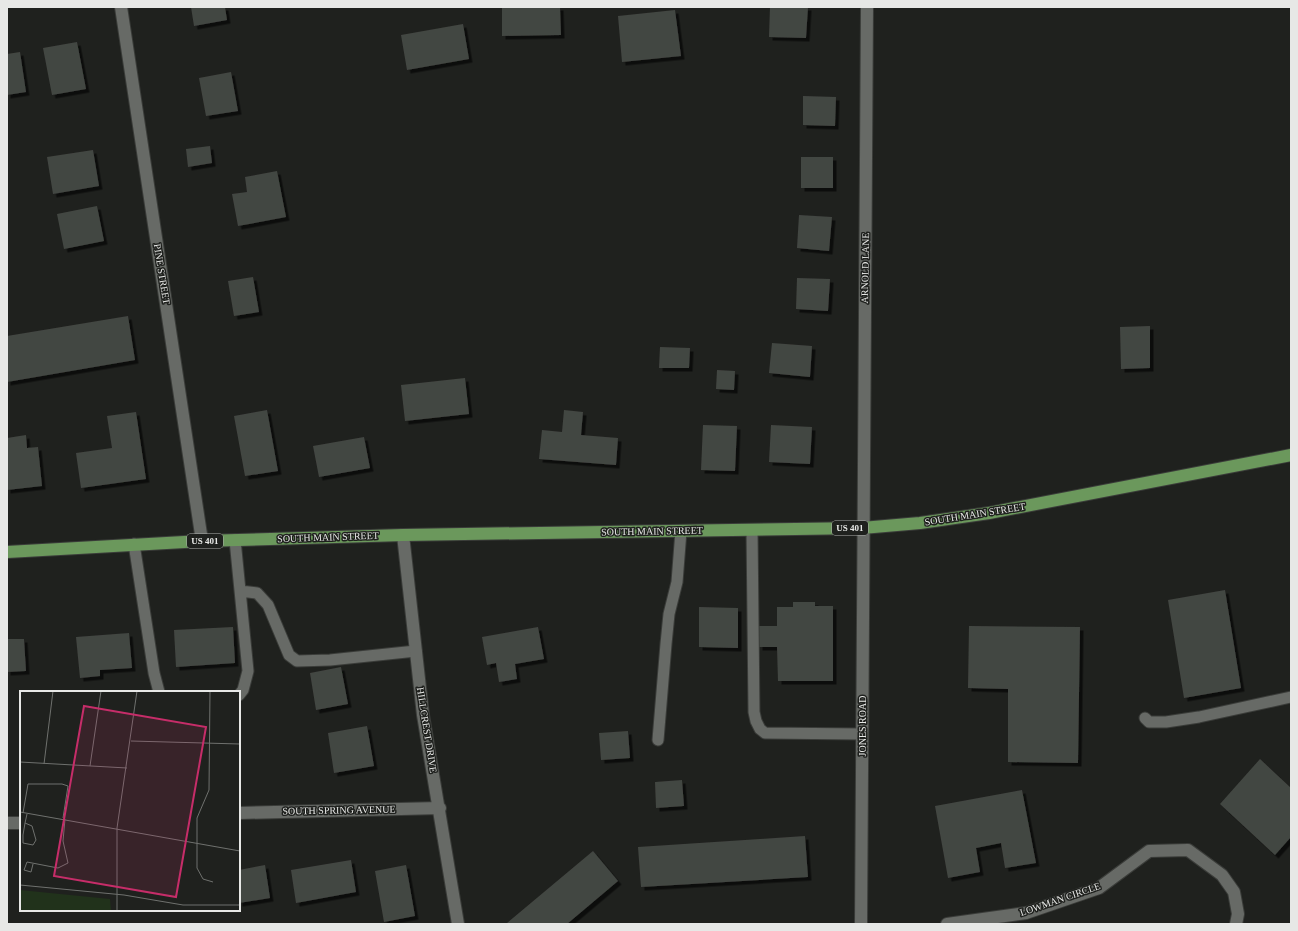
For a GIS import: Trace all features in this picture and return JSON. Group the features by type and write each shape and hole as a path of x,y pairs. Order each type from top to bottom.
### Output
{"main road":[{"name":"SOUTH MAIN STREET","path":"7,552 202,541 403,535 862,528 920,523 989,512 1291,455"}],"street":[{"name":"PINE STREET","path":"121,7 202,541"},
{"name":"ARNOLD LANE","path":"862,528 867,7"},
{"name":"JONES ROAD","path":"861,924 862,528"},
{"name":"HILLCREST DRIVE","path":"403,535 423,715 440,808 458,924"},
{"name":"SOUTH SPRING AVENUE","path":"240,813 440,808"},
{"path":"7,823 20,823"},
{"name":"LOWMAN CIRCLE","path":"947,924 1026,913 1099,888 1149,851 1188,850 1222,875 1234,892 1238,914 1236,924"}],"lane":[{"path":"752,530 754,712 760,729 764,733 862,734"},
{"path":"658,740 666,636 669,614 677,582 681,531"},
{"path":"235,540 248,671 243,690 240,694"},
{"path":"134,544 154,673 159,691"},
{"path":"240,591 257,594 268,605 289,656 297,661 330,660 416,651"},
{"path":"1145,718 1149,722 1166,722 1199,717 1291,697"}],"building":[{"path":"191,7 225,7 227,20 194,26"},
{"path":"502,7 560,7 561,35 502,36"},
{"path":"770,7 808,7 806,38 769,37"},
{"path":"675,10 681,56 622,62 618,16"},
{"path":"463,24 469,59 407,70 401,35"},
{"path":"77,42 86,89 52,95 43,48"},
{"path":"20,52 26,92 7,95 7,54"},
{"path":"231,72 238,111 206,116 199,78"},
{"path":"803,96 836,97 835,126 803,125"},
{"path":"210,146 212,163 188,167 186,149"},
{"path":"93,150 99,186 53,194 47,157"},
{"path":"801,157 833,157 833,188 801,188"},
{"path":"277,171 286,217 238,226 232,194 247,192 245,177"},
{"path":"97,206 104,241 64,249 57,214"},
{"path":"799,215 832,217 829,251 797,248"},
{"path":"253,277 259,312 234,316 228,281"},
{"path":"797,278 830,279 828,311 796,309"},
{"path":"128,316 135,360 7,382 7,336"},
{"path":"1150,326 1150,368 1121,369 1120,327"},
{"path":"772,343 812,346 810,377 769,373"},
{"path":"660,347 690,348 689,368 659,368"},
{"path":"717,370 735,371 734,390 716,389"},
{"path":"465,378 469,414 405,421 401,385"},
{"path":"267,410 278,471 245,476 234,416"},
{"path":"564,410 583,412 581,435 618,438 616,465 539,459 542,430 562,432"},
{"path":"136,412 146,479 81,488 76,453 112,448 107,416"},
{"path":"703,425 737,426 735,471 701,470"},
{"path":"771,425 812,427 810,464 769,462"},
{"path":"26,435 27,448 38,447 42,486 7,490 7,438"},
{"path":"364,437 370,468 319,477 313,446"},
{"path":"1225,590 1241,688 1184,698 1168,600"},
{"path":"793,602 815,602 815,606 833,606 833,681 778,681 777,647 759,647 759,626 777,626 777,607 793,607"},
{"path":"699,607 738,608 738,648 699,647"},
{"path":"969,626 1080,627 1078,763 1008,762 1008,689 968,688"},
{"path":"233,627 235,663 176,667 174,630"},
{"path":"538,627 544,659 515,664 517,679 499,682 496,663 487,665 482,637"},
{"path":"129,633 132,668 100,670 100,676 80,678 76,637"},
{"path":"7,639 24,639 26,671 7,672"},
{"path":"341,667 348,704 316,710 310,673"},
{"path":"367,726 374,766 334,773 328,733"},
{"path":"628,731 630,758 601,760 599,733"},
{"path":"1260,759 1291,788 1291,837 1275,855 1220,804"},
{"path":"682,780 684,806 656,808 655,782"},
{"path":"1022,790 1036,863 1005,868 1001,843 976,848 980,872 948,878 935,806"},
{"path":"805,836 808,877 641,887 638,847"},
{"path":"593,851 618,881 567,924 507,923"},
{"path":"351,860 356,892 296,903 291,870"},
{"path":"265,865 270,898 240,903 240,870"},
{"path":"406,865 415,916 384,922 375,871"}]}
